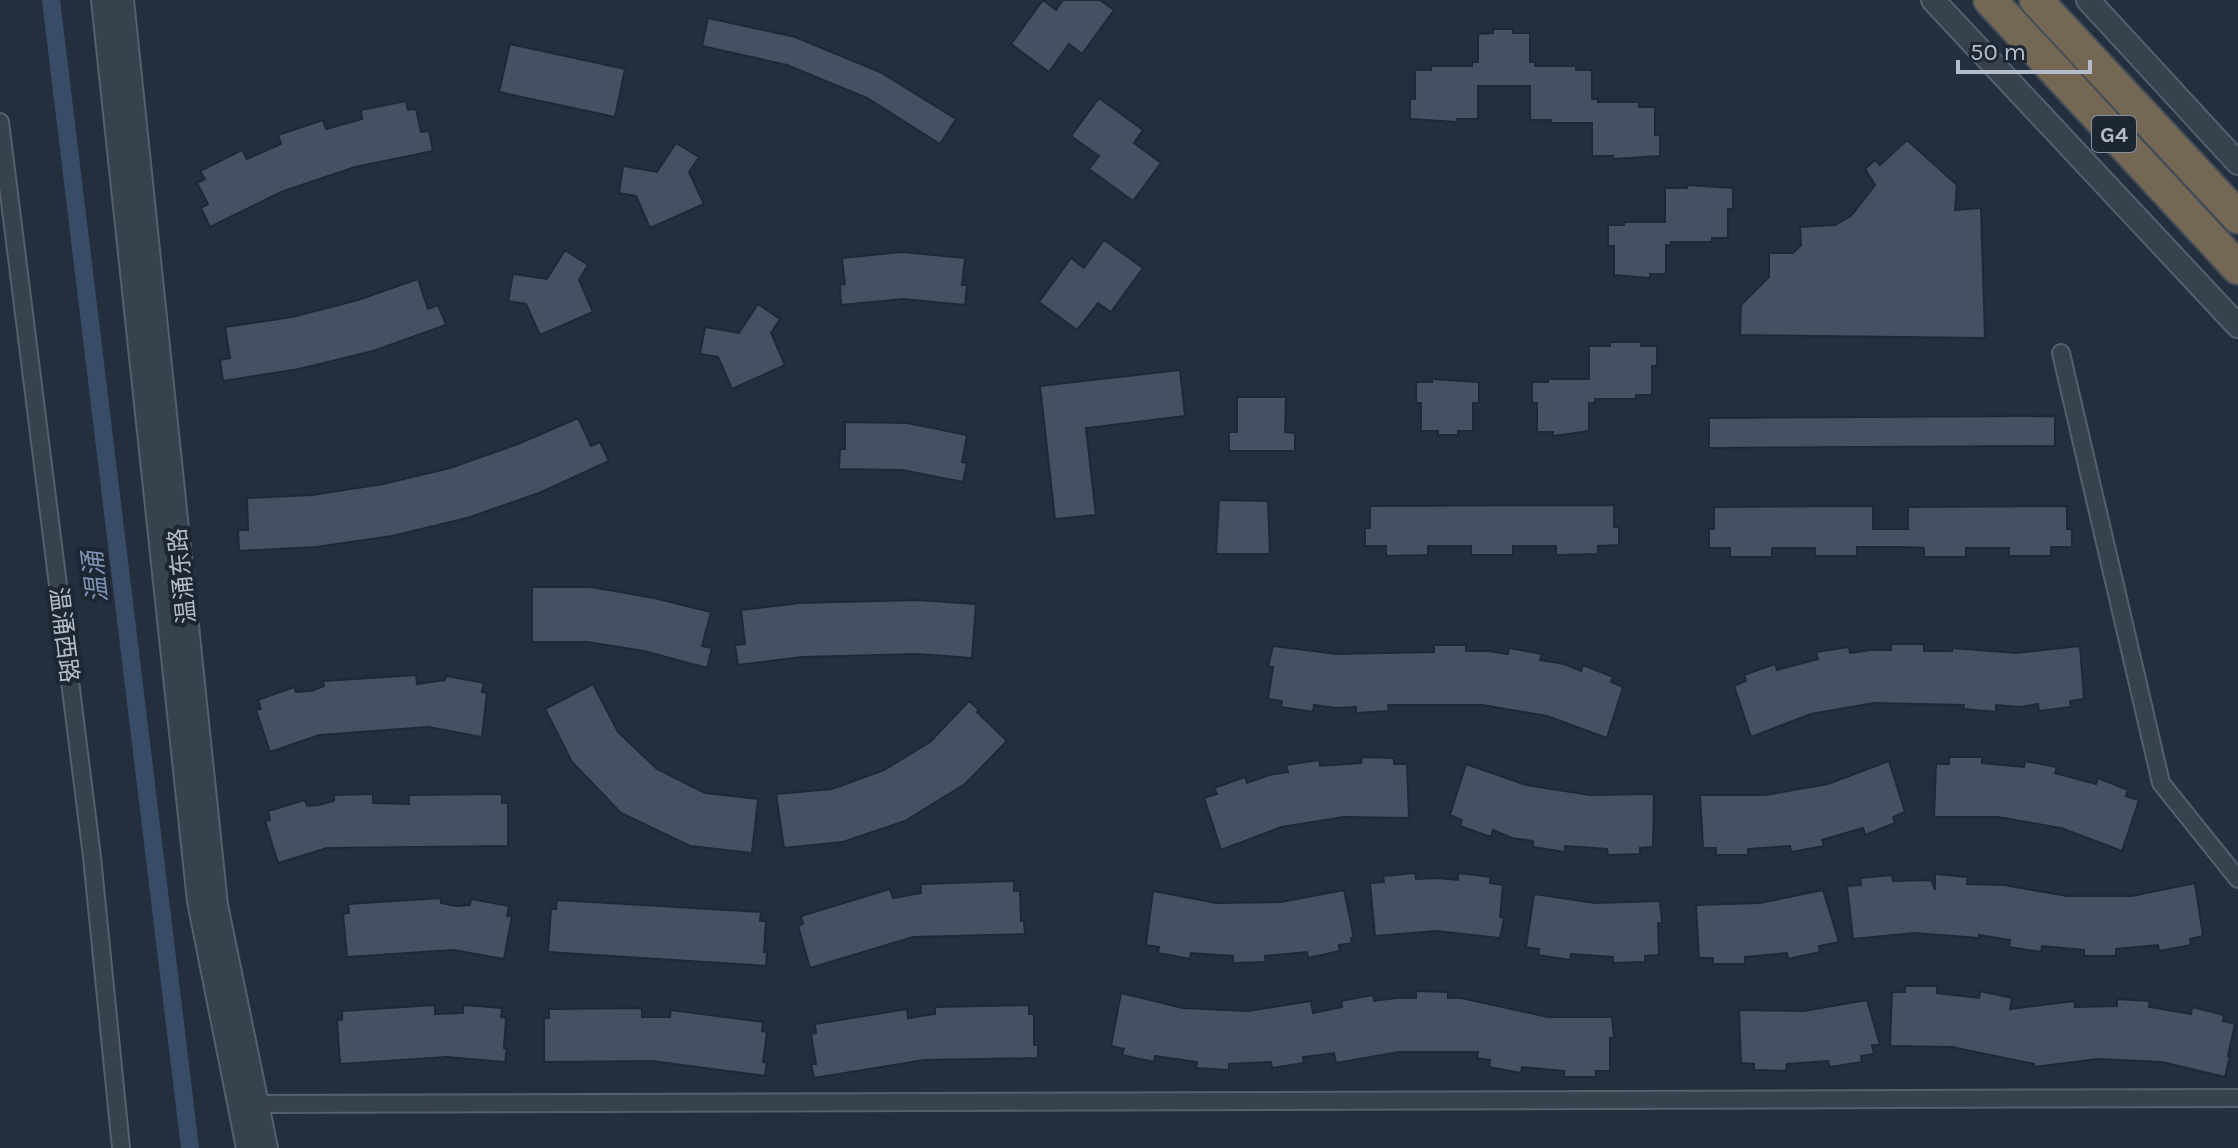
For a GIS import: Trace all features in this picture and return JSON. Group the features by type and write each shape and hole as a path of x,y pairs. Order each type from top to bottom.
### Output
{"highway":[{"name":"G4","path":"1990,0 2238,268"},
{"name":"G4","path":"2036,0 2238,217"}],"street":[{"name":"温涌东路","path":"103,0 199,901 248,1104 266,1148"},
{"name":"温涌东路","path":"122,0 216,905 248,1104 248,1148"},
{"path":"1933,0 2238,326"},
{"path":"2088,0 2238,163"},
{"name":"温涌西路","path":"0,122 92,857 121,1148"},
{"path":"2061,353 2161,783 2238,879"},
{"path":"248,1104 2238,1098"}],"building":[{"path":"1043,0 1056,10 1063,0 1100,0 1114,10 1082,54 1069,44 1049,72 1011,44"},
{"path":"708,18 795,37 880,72 956,119 940,144 867,98 787,65 702,46"},
{"path":"1493,29 1530,33 1530,62 1535,62 1535,66 1576,66 1576,70 1592,70 1592,99 1598,99 1598,102 1639,102 1639,107 1655,107 1655,135 1660,135 1660,156 1613,159 1613,156 1592,156 1592,123 1530,120 1530,86 1478,86 1478,119 1457,119 1457,122 1410,119 1410,99 1415,99 1415,70 1431,70 1431,66 1472,66 1472,62 1478,62 1478,34 1493,33"},
{"path":"510,44 625,69 615,117 499,92"},
{"path":"1099,98 1143,130 1134,143 1161,163 1133,201 1089,169 1099,156 1071,136"},
{"path":"406,101 408,110 416,109 421,132 429,131 433,151 355,167 281,192 210,227 201,208 208,204 197,183 205,179 200,171 242,150 247,159 281,144 278,135 323,120 326,129 362,119 361,110"},
{"path":"1907,140 1957,185 1955,210 1981,208 1985,338 1740,335 1741,305 1769,277 1769,253 1793,253 1801,245 1800,227 1835,225 1851,216 1875,185 1865,169 1875,160 1880,165"},
{"path":"676,143 699,157 689,172 704,204 650,228 636,196 619,193 623,166 657,172"},
{"path":"1687,185 1733,188 1733,209 1728,209 1728,238 1712,238 1712,242 1671,242 1671,245 1666,245 1666,274 1650,274 1650,278 1614,275 1614,246 1608,246 1608,225 1665,222 1665,188 1687,188"},
{"path":"1104,240 1143,268 1111,312 1098,303 1077,330 1039,302 1071,258 1084,268"},
{"path":"565,250 588,265 579,280 593,312 540,335 526,304 508,301 513,274 547,279"},
{"path":"902,252 965,258 962,285 967,285 965,305 903,299 841,305 840,285 845,284 842,258"},
{"path":"418,279 428,309 438,305 446,325 373,351 299,369 223,381 220,360 230,358 225,327 292,317 358,300"},
{"path":"758,304 780,319 771,333 785,365 732,389 718,357 700,354 705,327 739,333"},
{"path":"1610,342 1641,342 1641,346 1657,346 1657,366 1652,366 1652,395 1636,395 1636,399 1595,399 1595,403 1589,403 1589,431 1553,436 1553,432 1537,432 1537,403 1532,403 1532,382 1589,379 1589,346 1610,346"},
{"path":"1180,370 1185,416 1086,428 1096,515 1055,519 1040,386"},
{"path":"1432,379 1479,382 1479,403 1473,403 1473,431 1438,435 1438,431 1421,431 1421,403 1416,403 1416,382 1432,382"},
{"path":"1237,397 1286,397 1285,432 1295,433 1295,451 1229,451 1229,432 1237,432"},
{"path":"2055,416 2055,446 1709,448 1709,418"},
{"path":"578,418 591,446 600,442 609,461 539,493 467,518 392,536 316,547 239,551 238,530 248,530 247,498 312,495 383,484 450,468"},
{"path":"845,422 907,423 967,435 962,462 967,463 963,482 902,470 839,469 840,449 845,449"},
{"path":"1219,500 1268,501 1270,554 1216,554"},
{"path":"1614,505 1614,527 1619,527 1619,545 1598,546 1598,554 1556,555 1556,546 1513,546 1513,555 1471,555 1471,546 1428,546 1428,555 1386,556 1386,546 1365,546 1365,528 1370,528 1370,506"},
{"path":"1873,506 1873,529 1908,529 1908,507 2067,506 2067,529 2072,529 2072,547 2051,547 2051,556 2009,556 2009,548 1966,548 1966,557 1924,557 1924,548 1857,547 1857,556 1815,556 1815,548 1772,548 1772,557 1730,557 1730,548 1709,548 1709,529 1714,529 1714,507"},
{"path":"532,587 591,587 711,612 702,646 712,648 707,668 644,651 587,642 532,642"},
{"path":"917,600 976,604 972,658 917,654 802,657 738,665 735,645 745,644 741,610 800,603"},
{"path":"1891,644 1924,644 1924,651 1952,651 1952,648 2016,653 2080,646 2084,699 2070,701 2071,707 2039,711 2038,704 2020,707 1996,705 1996,712 1963,709 1964,705 1874,703 1811,714 1751,737 1734,686 1746,681 1744,675 1775,664 1777,670 1818,659 1816,652 1849,647 1850,653 1891,650"},
{"path":"1434,645 1466,645 1466,651 1508,654 1509,648 1542,654 1540,660 1581,671 1583,665 1613,677 1611,682 1623,687 1607,738 1547,716 1483,705 1388,705 1389,711 1356,713 1356,707 1314,705 1313,712 1281,707 1282,701 1268,699 1273,667 1268,667 1273,646 1337,654 1434,652"},
{"path":"416,675 417,684 445,680 446,676 484,683 482,692 487,693 482,737 428,727 319,735 270,752 256,710 261,709 258,700 294,687 296,692 311,691 324,686 323,681"},
{"path":"593,684 618,732 657,769 705,793 758,799 752,853 690,846 621,813 572,762 545,709"},
{"path":"969,701 1007,741 965,784 905,821 843,842 784,848 776,794 832,789 884,770 930,742"},
{"path":"1362,757 1394,758 1394,764 1407,764 1409,818 1344,817 1281,827 1221,850 1204,798 1217,794 1214,788 1245,777 1247,783 1288,772 1286,765 1319,760 1320,766 1361,763"},
{"path":"1949,757 1982,757 1982,763 2024,767 2025,761 2057,767 2055,773 2096,784 2098,778 2128,790 2126,796 2139,800 2122,851 2061,828 1998,817 1934,817 1936,764 1949,764"},
{"path":"1889,761 1905,812 1893,817 1895,823 1865,835 1863,828 1822,840 1824,846 1791,852 1790,846 1748,849 1748,855 1716,855 1716,848 1703,848 1700,795 1765,795 1828,784"},
{"path":"1466,764 1526,785 1590,795 1654,794 1653,847 1640,848 1640,854 1608,855 1607,849 1565,846 1565,852 1533,847 1533,841 1512,838 1493,830 1491,837 1460,826 1462,820 1450,815"},
{"path":"373,794 373,803 409,804 409,795 502,794 502,803 508,803 508,846 327,848 278,863 265,821 270,820 268,811 305,800 307,806 319,805 334,801 334,795"},
{"path":"1415,873 1416,879 1458,880 1458,873 1491,877 1490,883 1503,885 1500,917 1504,918 1500,938 1436,931 1375,936 1370,883 1384,882 1383,876"},
{"path":"1935,874 1968,877 1967,884 2004,885 2067,896 2132,896 2195,883 2203,936 2190,939 2191,945 2159,951 2158,945 2116,949 2116,956 2084,956 2084,950 2042,946 2041,952 2009,947 2010,940 1979,935 1979,938 1914,933 1853,939 1847,886 1861,885 1860,878 1892,875 1893,881 1931,880 1935,890"},
{"path":"1014,881 1014,891 1020,891 1021,921 1024,921 1025,934 913,937 810,968 798,926 803,924 801,916 890,889 893,898 921,893 921,884"},
{"path":"1344,890 1354,938 1351,938 1352,943 1339,945 1340,951 1308,958 1307,952 1265,956 1266,962 1233,963 1233,956 1191,953 1190,959 1158,953 1159,947 1146,945 1153,891 1216,903 1281,902"},
{"path":"1823,890 1839,942 1819,946 1820,952 1788,959 1787,953 1745,957 1745,964 1713,964 1713,958 1699,958 1696,905 1760,903"},
{"path":"1534,894 1595,903 1660,901 1662,923 1658,923 1659,955 1645,956 1645,962 1613,963 1613,957 1571,954 1570,960 1538,955 1539,949 1526,947"},
{"path":"441,898 441,903 456,906 470,905 471,899 509,906 507,916 512,916 504,959 453,950 347,957 343,914 349,913 348,904"},
{"path":"557,900 761,912 760,921 766,921 766,966 548,952 551,909 556,909"},
{"path":"1905,986 1937,986 1937,993 1979,998 1980,991 2012,998 2010,1009 2074,1001 2075,1007 2117,1006 2117,999 2150,1001 2149,1007 2191,1014 2192,1007 2224,1015 2223,1021 2235,1024 2225,1077 2162,1062 2098,1059 2034,1067 2034,1064 1952,1047 1890,1046 1892,992 1905,992"},
{"path":"1416,991 1448,992 1448,998 1461,998 1548,1017 1612,1017 1614,1038 1610,1038 1610,1071 1596,1071 1596,1077 1564,1077 1564,1071 1522,1067 1521,1073 1489,1067 1490,1060 1477,1058 1478,1052 1399,1052 1336,1063 1334,1053 1303,1057 1304,1063 1272,1068 1271,1062 1229,1064 1229,1070 1196,1068 1197,1062 1155,1056 1154,1062 1122,1055 1124,1049 1111,1046 1121,993 1183,1008 1248,1011 1311,1001 1313,1013 1342,1007 1341,1001 1373,995 1374,1001 1416,998"},
{"path":"1867,1000 1880,1045 1872,1045 1874,1054 1861,1056 1862,1062 1830,1067 1828,1061 1787,1064 1786,1071 1754,1070 1754,1064 1741,1063 1739,1010 1804,1011"},
{"path":"435,1005 435,1014 463,1013 463,1005 502,1008 501,1017 506,1018 505,1062 447,1057 340,1064 337,1020 342,1020 342,1011"},
{"path":"1029,1005 1029,1014 1034,1014 1034,1045 1038,1045 1038,1058 924,1060 814,1078 811,1064 816,1064 811,1034 816,1033 815,1024 907,1009 908,1018 935,1014 935,1007"},
{"path":"642,1008 642,1017 670,1017 671,1010 763,1022 762,1031 767,1032 763,1062 767,1063 765,1076 652,1061 544,1062 544,1018 549,1018 549,1009"}],"waterway":[{"name":"温涌","path":"51,0 190,1148"}]}
